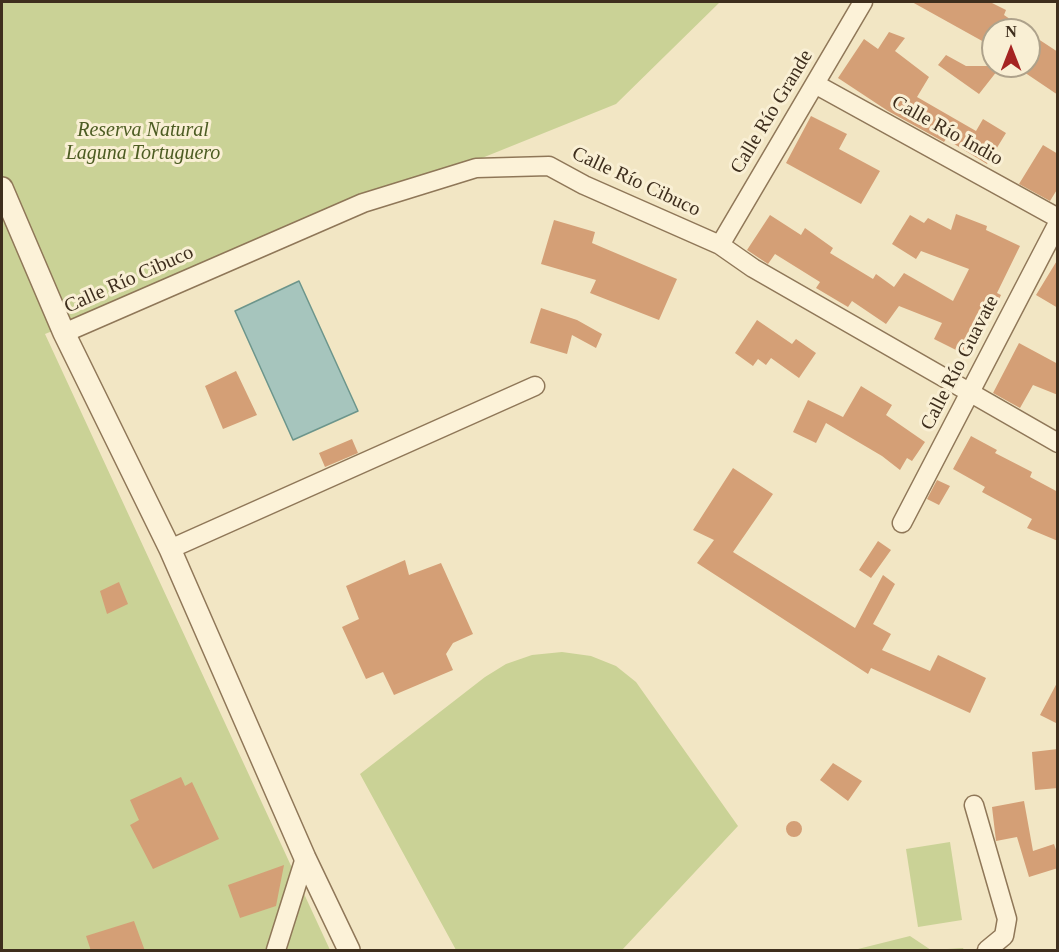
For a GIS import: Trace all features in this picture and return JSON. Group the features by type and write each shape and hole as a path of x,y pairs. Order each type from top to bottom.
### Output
{"street":[{"name":"Calle Río Grande","path":"720,245 863,2"},
{"name":"Calle Río Indio","path":"815,84 1058,218"},
{"name":"Calle Río Cibuco","path":"64,333 363,203 476,168 549,166 584,185 720,245 753,268 1058,443"},
{"path":"2,188 64,333 170,549 305,858 349,951"},
{"name":"Calle Río Guavate","path":"902,523 1058,223"},
{"path":"170,549 536,386"},
{"path":"974,805 1007,919 1004,936 987,951"},
{"path":"276,951 305,858"}],"green space":[{"name":"Reserva Natural Laguna Tortuguero","path":"2,2 720,2 616,104 45,334 330,950 2,950"},
{"path":"562,652 591,656 616,666 636,682 738,826 622,950 456,950 360,774 485,677 506,664 532,655"},
{"path":"950,842 962,920 918,927 906,849"},
{"path":"910,936 931,950 854,950"},
{"path":"963,948 964,950 931,950"}],"water":[{"path":"299,281 358,411 293,440 235,311"}],"building":[{"path":"912,2 990,2 1006,10 1004,15 1008,18 981,18 981,40"},
{"path":"889,32 905,38 895,51 929,77 917,97 976,131 983,119 1006,133 987,164 946,139 944,142 888,111 838,78 864,39 878,49"},
{"path":"1041,41 1058,52 1058,95 1033,78 1041,78"},
{"path":"946,55 966,66 981,66 981,78 992,78 979,94 938,65"},
{"path":"811,116 847,134 839,149 880,171 861,204 786,163"},
{"path":"1043,145 1058,154 1058,188 1050,201 1019,184"},
{"path":"956,214 987,226 986,230 1020,246 997,293 1001,295 970,357 934,339 942,323 899,306 886,324 852,301 848,307 816,288 820,282 775,254 768,264 747,250 770,215 801,235 805,228 833,248 830,253 873,279 876,274 894,287 904,273 953,301 969,269 921,251 916,259 892,244 910,215 924,223 928,218 951,230"},
{"path":"554,220 595,232 592,243 677,279 659,320 590,293 596,280 541,264"},
{"path":"1058,259 1058,308 1036,295"},
{"path":"541,308 577,320 602,334 596,348 572,335 567,354 530,343"},
{"path":"757,320 792,344 796,339 816,353 799,378 771,358 766,365 758,359 753,366 735,353"},
{"path":"1019,343 1058,364 1058,395 1033,385 1020,408 993,393"},
{"path":"236,371 257,415 223,429 205,386"},
{"path":"861,386 892,405 886,415 925,442 912,461 907,458 900,470 882,456 826,423 816,443 793,432 808,400 843,417"},
{"path":"971,436 997,450 995,453 1032,472 1030,477 1058,492 1058,541 1027,528 1032,519 982,492 985,487 953,469"},
{"path":"352,439 358,453 325,467 319,453"},
{"path":"733,468 773,494 733,552 855,628 883,575 895,584 873,624 891,634 882,650 930,671 938,655 986,678 970,713 871,668 868,674 697,563 714,540 693,530"},
{"path":"937,480 950,486 939,505 927,499"},
{"path":"878,541 891,550 871,578 859,570"},
{"path":"405,560 409,575 441,563 473,634 453,643 446,654 453,670 394,695 383,672 366,679 342,627 359,619 346,586"},
{"path":"119,582 128,604 107,614 100,591"},
{"path":"1058,681 1058,724 1040,715"},
{"path":"1058,749 1058,788 1035,790 1032,752"},
{"path":"833,763 862,781 848,801 820,780"},
{"path":"181,777 185,786 192,782 219,839 153,869 130,825 139,820 130,800"},
{"path":"1024,801 1033,851 1054,844 1058,856 1058,868 1029,877 1017,837 996,841 992,807"},
{"path":"794,821 802,829 794,837 786,829"},
{"path":"284,865 276,906 240,918 228,885"},
{"path":"134,921 145,951 91,951 86,936"}]}
